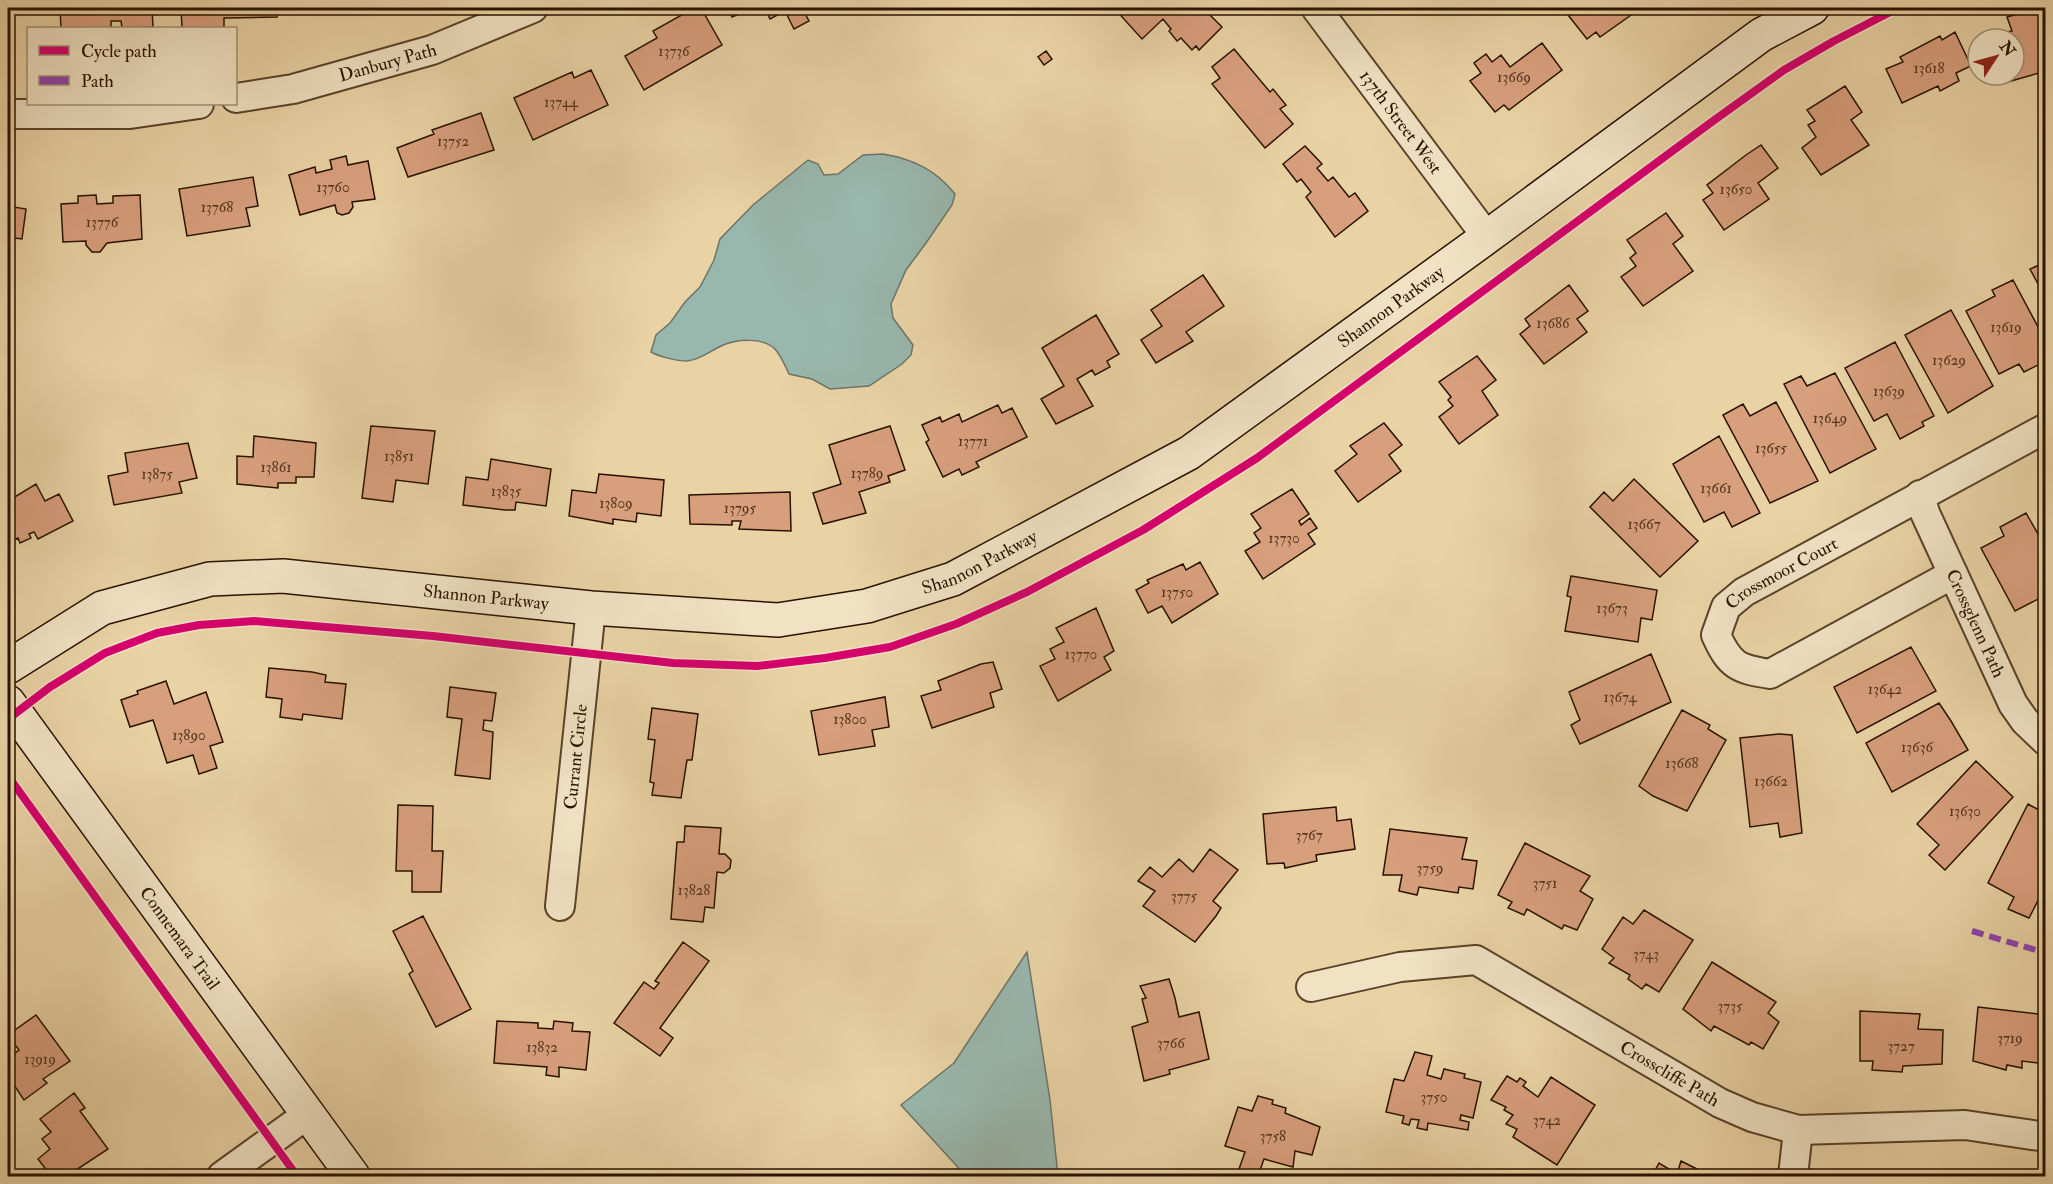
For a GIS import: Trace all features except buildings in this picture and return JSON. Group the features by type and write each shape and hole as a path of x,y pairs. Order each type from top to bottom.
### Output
{"street":[{"name":"Danbury Path","path":"237,98 293,89 432,50 533,8"},
{"name":"137th Street West","path":"1316,8 1487,237"},
{"name":"Shannon Parkway","path":"8,668 102,608 210,579 283,576 591,608 778,620 867,606 953,579 1189,453 1761,35 1812,8"},
{"path":"8,114 130,114 192,105"},
{"name":"Crossmoor Court","path":"1953,574 1770,674 1743,669 1724,653 1716,635 1726,607 1744,592 2046,428"},
{"name":"Crossglenn Path","path":"1920,495 1925,513 2013,704 2025,721 2046,741"},
{"name":"Currant Circle","path":"560,906 591,608"},
{"name":"Connemara Trail","path":"8,702 353,1176"},
{"name":"Crosscliffe Path","path":"1311,987 1400,967 1476,960 1720,1103 1752,1117 1798,1130 1965,1125 2046,1137"},
{"path":"222,1176 308,1114"},
{"path":"1793,1176 1798,1130"}],"water":[{"path":"883,154 904,159 932,172 955,194 952,205 906,270 891,304 893,318 913,345 911,355 902,364 869,386 830,389 812,379 789,374 775,349 764,342 742,341 727,344 687,361 659,356 651,352 656,335 670,323 685,302 700,287 714,260 720,239 753,205 808,160 818,164 824,175 838,174 863,155"},
{"path":"1027,952 1050,1100 1058,1176 966,1176 901,1105 954,1063"}],"marked path":[{"path":"1972,931 2046,953"}],"cycle path":[{"path":"8,719 50,687 105,653 157,633 199,625 254,621 433,636 673,663 757,666 890,647 956,624 1027,592 1143,530 1257,458 1784,70 1898,8"},
{"path":"8,776 297,1176"}]}
